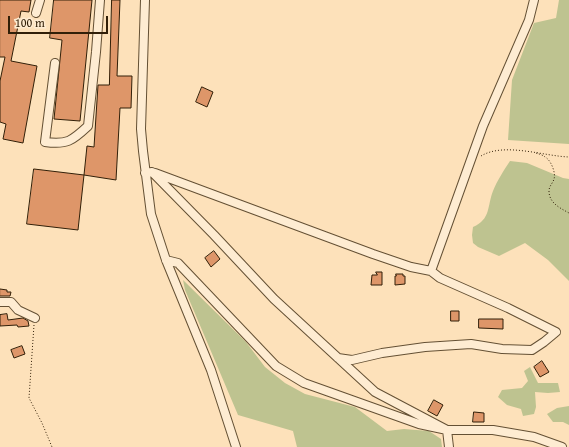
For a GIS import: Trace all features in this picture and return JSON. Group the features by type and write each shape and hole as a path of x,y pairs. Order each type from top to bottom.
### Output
{"street":[{"path":"36,13 40,0"},
{"path":"55,63 45,142 57,144 74,139 88,126 100,0"},
{"path":"145,0 141,129 149,172 151,214 166,260 211,370 236,447"},
{"path":"431,271 483,126 529,20 534,0"},
{"path":"149,172 380,257 410,267 431,271 440,278 508,308 556,332 532,350 502,350 471,344 425,347 382,353 352,360 338,358"},
{"path":"149,172 214,235 274,299 375,392 447,430"},
{"path":"166,260 178,264 276,366 304,382 419,424 447,430 493,430 534,437 562,447"},
{"path":"0,302 11,302 18,310 35,318"},
{"path":"447,430 449,447"}],"path":[{"path":"470,164 487,152 502,150 569,157"},
{"path":"535,153 546,157 554,172 554,179 549,191 551,199 558,207 569,213"},
{"path":"35,318 29,398 52,447"}],"green space":[{"path":"559,0 569,0 569,144 508,140 512,80 534,23 556,18"},
{"path":"510,161 527,163 563,178 569,179 569,281 548,260 525,243 499,256 478,247 473,243 473,227 479,224 486,216 495,187"},
{"path":"183,280 246,342 265,367 285,383 305,394 355,407 387,431 404,429 429,431 441,439 442,447 297,447 293,431 238,415 185,290"},
{"path":"530,367 538,383 558,383 560,392 535,392 536,407 534,414 523,416 521,409 507,405 498,397 502,390 522,388 528,381 524,371"},
{"path":"569,406 569,425 563,422 553,422 547,414 557,408"}],"building":[{"path":"0,0 31,0 29,12 21,11 11,61 37,66 23,143 3,139 6,124 0,122 0,81 5,57 0,57"},
{"path":"54,0 92,0 80,121 54,119 62,40 50,38"},
{"path":"112,0 120,0 117,76 132,76 131,108 120,108 116,180 84,175 87,146 94,147 98,85 109,85"},
{"path":"202,87 213,92 207,107 196,102"},
{"path":"34,169 84,175 78,230 27,224"},
{"path":"214,251 220,259 211,267 205,258"},
{"path":"376,272 382,272 382,285 371,285 372,275 377,275"},
{"path":"396,274 403,274 403,276 405,276 405,284 395,285"},
{"path":"0,289 11,292 10,296 0,296"},
{"path":"451,311 459,311 459,321 451,321"},
{"path":"7,314 8,320 23,318 28,321 29,326 0,326 0,315"},
{"path":"479,319 503,319 503,329 479,328"},
{"path":"22,346 25,354 14,358 11,350"},
{"path":"542,361 549,372 540,377 534,367"},
{"path":"434,400 443,405 437,416 428,411"},
{"path":"474,412 484,413 484,422 473,422"}]}
